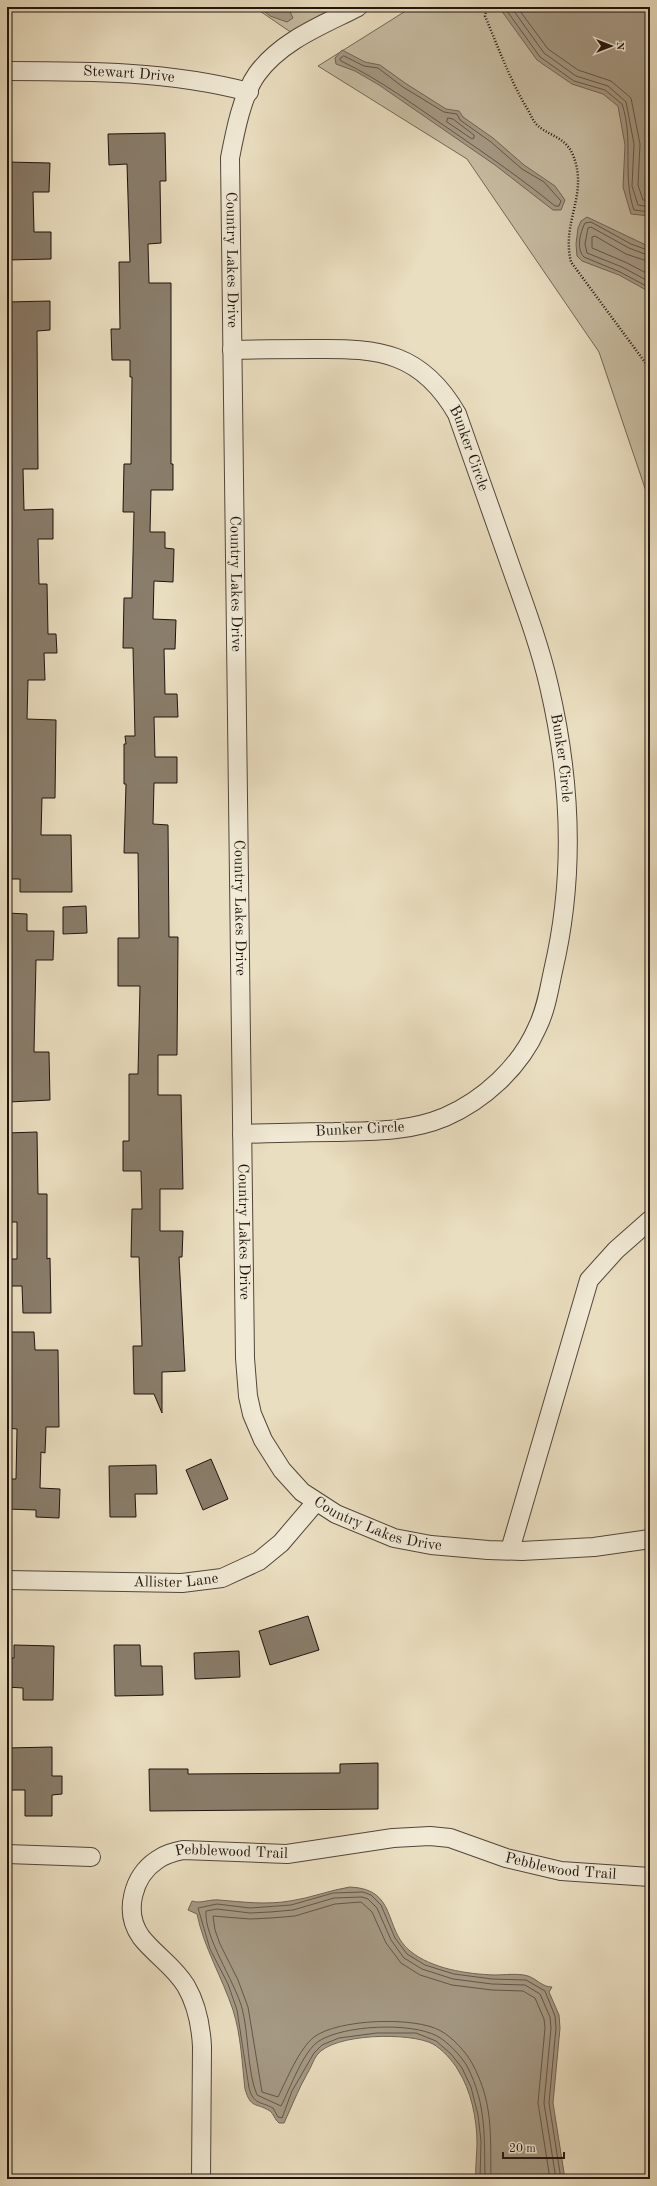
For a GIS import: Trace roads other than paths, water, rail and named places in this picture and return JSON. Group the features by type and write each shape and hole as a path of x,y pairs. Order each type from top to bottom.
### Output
{"street":[{"name":"Country Lakes Drive","path":"358,7 291,42 268,61 256,75 238,117 230,158 244,1358 248,1396 252,1414 267,1446 292,1481 302,1492 316,1502 342,1516 394,1538 431,1545 510,1550 594,1547 650,1539"},
{"name":"Stewart Drive","path":"7,70 150,74 214,83 249,92"},
{"name":"Bunker Circle","path":"232,350 349,348 388,354 417,368 450,402 457,414 528,616 549,685 561,749 568,834 566,882 559,947 546,1003 530,1042 511,1068 488,1090 455,1112 413,1127 387,1130 242,1134"},
{"path":"510,1550 589,1280 616,1250 650,1220"},
{"name":"Allister Lane","path":"7,1580 182,1583 202,1582 222,1578 259,1561 281,1543 316,1502"},
{"name":"Pebblewood Trail","path":"201,2179 201,2026 195,2006 186,1987 174,1969 141,1936 134,1923 132,1909 137,1882 157,1860 169,1854 183,1850 287,1854 393,1838 430,1836 450,1838 506,1858 555,1870 650,1877"},
{"path":"7,1854 91,1857"}],"water":[{"path":"259,7 288,7 293,18 287,22 270,16"},
{"path":"503,7 650,7 650,216 631,214 623,187 625,145 618,106 603,94 572,84 537,60 501,10"},
{"path":"342,50 365,62 380,65 446,109 459,111 463,117 493,138 524,165 555,186 565,200 561,210 553,210 495,165 379,85 355,71 336,64 335,58"},
{"path":"587,217 650,247 650,292 619,275 582,261 577,256 576,244 578,228 581,221"},
{"path":"350,1887 365,1889 376,1895 383,1902 402,1942 410,1951 429,1962 461,1972 494,1975 524,1975 531,1977 545,1986 552,1987 549,1992 559,2015 560,2028 553,2103 565,2179 476,2179 476,2124 470,2096 463,2078 447,2056 433,2044 422,2040 391,2036 373,2037 339,2042 326,2048 314,2059 284,2123 279,2123 270,2111 254,2104 249,2100 245,2089 240,2039 236,2020 229,1998 204,1939 197,1914 188,1910 192,1901 199,1902 215,1900 272,1903 298,1900"}]}
